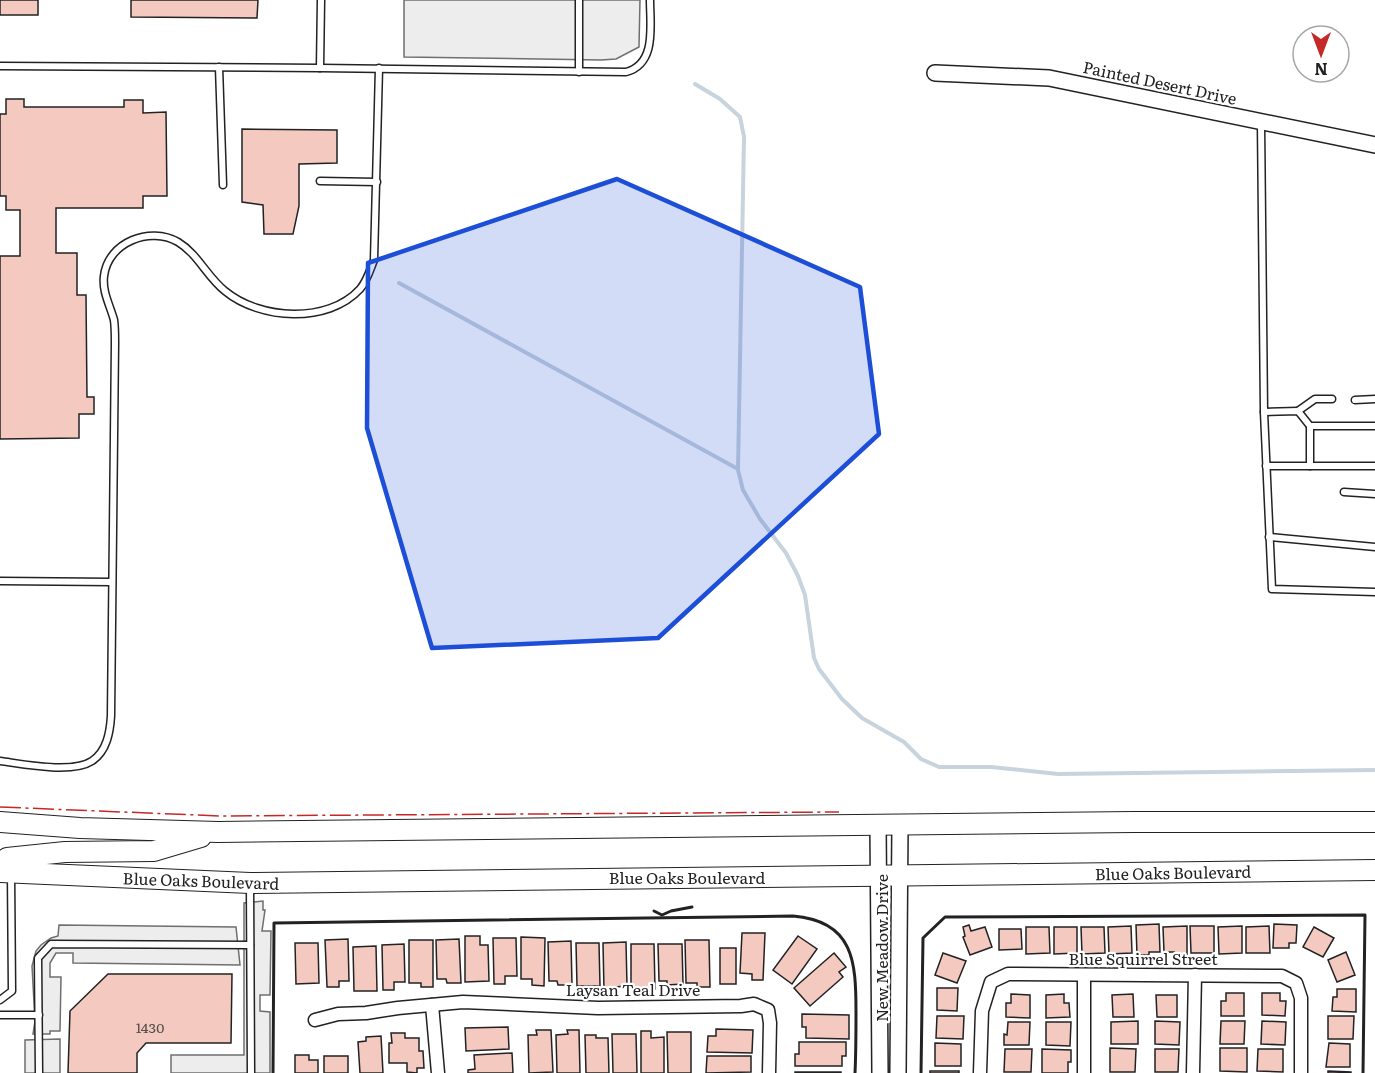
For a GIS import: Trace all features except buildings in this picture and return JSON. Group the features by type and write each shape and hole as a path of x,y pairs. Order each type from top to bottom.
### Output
{"main road":[{"path":"0,822 80,828 218,832 878,824 1375,822"},
{"path":"4,871 7,858 65,852 154,851 218,832"},
{"name":"Blue Oaks Boulevard","path":"4,871 250,883 1375,870"}],"street":[{"name":"Painted Desert Drive","path":"935,73 1049,78 1375,144"},
{"name":"New Meadow Drive","path":"878,824 880,1073"},
{"name":"New Meadow Drive","path":"898,1073 900,824"},
{"name":"Blue Squirrel Street","path":"980,1073 982,1011 991,982 1008,974 1282,976 1296,983 1302,998 1301,1073"},
{"path":"1084,975 1084,1073"},
{"path":"1193,1073 1195,975"},
{"name":"Laysan Teal Drive","path":"432,1005 464,1002 631,1008 754,1004 768,1010 769,1073"},
{"path":"315,1020 338,1014 432,1005 438,1073"}],"lane":[{"path":"320,68 321,0"},
{"path":"579,0 579,72"},
{"path":"0,66 626,72 639,66 650,47 650,0"},
{"path":"219,67 223,185"},
{"path":"0,761 75,767 92,761 103,749 110,735 115,343 114,321 104,289 104,274 110,258 123,245 140,236 160,235 190,250 225,292 264,310 308,313 328,309 348,299 361,288 374,260 379,69"},
{"path":"1261,121 1264,412 1272,589 1375,592"},
{"path":"320,181 377,182"},
{"path":"1264,412 1298,411 1315,399 1332,399"},
{"path":"1355,400 1375,399"},
{"path":"1298,411 1310,426 1310,466"},
{"path":"1310,426 1375,426"},
{"path":"1266,466 1375,466"},
{"path":"1344,492 1375,494"},
{"path":"1269,537 1375,547"},
{"path":"0,581 112,582"},
{"path":"0,1000 12,991 4,871"},
{"path":"250,883 251,1073"},
{"path":"39,1073 38,958 51,944 250,945"},
{"path":"0,1015 39,1015"}],"highlighted area":[{"path":"617,179 860,287 879,434 658,638 432,648 367,428 368,263"}],"shaded area":[{"path":"404,0 640,0 639,47 616,59 601,60 404,57"},
{"path":"263,901 263,910 265,910 262,931 271,931 270,995 260,995 260,1011 270,1012 270,1073 171,1073 171,1055 244,1055 244,903"},
{"path":"59,925 236,927 240,965 73,963 73,953 56,953 50,963 50,977 61,977 60,1031 50,1031 50,1034 33,1034 35,1021 32,966 36,951 41,945 58,936"},
{"path":"60,1039 60,1073 25,1073 25,1040"}],"waterway":[{"path":"695,84 720,99 740,117 744,137 738,470 743,490 760,519 786,553 798,576 805,595 814,658 819,669 842,699 862,718 904,742 921,759 939,767 991,767 1058,774 1375,770"},
{"path":"399,283 738,469"}],"wall":[{"path":"654,911 662,915 692,907"},
{"path":"921,1073 923,938 945,917 1365,915 1363,1073"},
{"path":"273,1073 274,923 793,916 829,926 840,935 847,947 855,977 855,1073"}],"power":[{"path":"0,807 221,816 839,812"}]}
